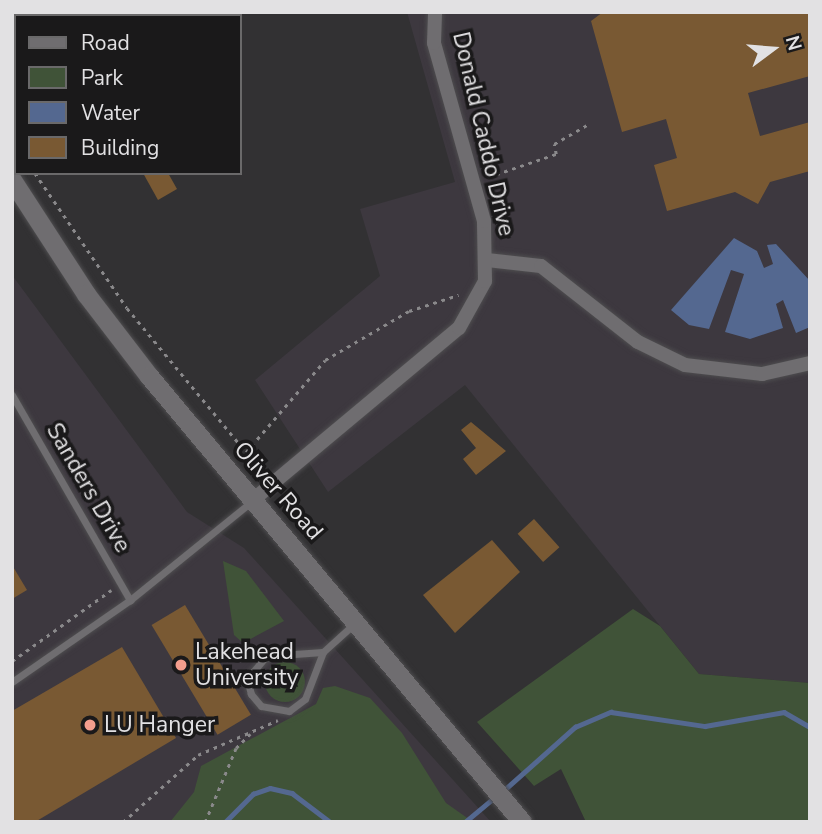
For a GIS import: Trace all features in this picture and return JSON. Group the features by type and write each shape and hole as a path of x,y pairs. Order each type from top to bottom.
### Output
{"main road":[{"name":"Oliver Road","path":"12,180 86,294 253,500 358,620 519,818"}],"street":[{"name":"Donald Caddo Drive","path":"253,500 459,328 485,281 487,260 484,221 434,43 435,12"},
{"path":"487,260 541,266 638,342 685,365 762,374 810,363"}],"lane":[{"name":"Sanders Drive","path":"12,395 130,600"},
{"path":"12,682 130,600 253,500"},
{"path":"323,652 280,651 253,667 247,679 251,694 261,706 289,711 305,699 323,652 358,620"}],"path":[{"path":"482,180 556,154 554,144 587,125"},
{"path":"35,175 127,308 246,452 325,360 409,311 458,295"},
{"path":"12,661 108,595 118,578"},
{"path":"123,822 198,755 289,711"},
{"path":"205,822 236,748 252,731"}],"shaded area":[{"path":"407,12 810,12 810,683 699,674 465,385 328,492 255,380 380,276 360,209 455,182"},
{"name":"Lakehead University","path":"12,275 187,512 244,548 491,822 12,822"}],"green space":[{"path":"223,561 246,571 284,621 243,643 234,635"},
{"path":"633,609 660,626 699,674 810,683 810,822 586,822 561,769 534,786 477,722"},
{"path":"285,662 299,668 305,682 299,696 285,702 271,696 265,682 271,668"},
{"path":"335,686 370,698 402,733 446,803 473,822 170,822 194,792 201,766 316,704 323,688"}],"water":[{"path":"734,238 757,251 764,268 773,264 767,245 776,244 810,281 810,327 796,333 783,300 776,304 783,328 750,339 725,332 744,274 731,270 709,329 689,325 671,310"}],"building":[{"path":"603,12 810,12 810,76 748,93 760,136 810,122 810,171 770,182 758,204 735,192 667,211 654,165 677,158 666,119 622,132 591,21"},
{"path":"144,175 169,175 177,189 158,200"},
{"path":"471,422 506,451 476,475 463,459 476,448 461,430"},
{"path":"534,519 559,547 543,562 518,534"},
{"path":"492,540 520,572 455,633 423,595"},
{"path":"12,565 27,590 12,599"},
{"path":"185,605 251,715 217,735 152,625"},
{"name":"LU Hanger","path":"122,647 176,738 35,822 12,822 12,711"}],"waterway":[{"path":"502,792 575,727 611,712 705,726 784,712 810,727"},
{"path":"225,822 253,794 270,788 292,793 330,822"},
{"path":"465,822 495,797"}],"place":[{"name":"Lakehead University","path":"181,665"},
{"name":"LU Hanger","path":"90,725"}]}
